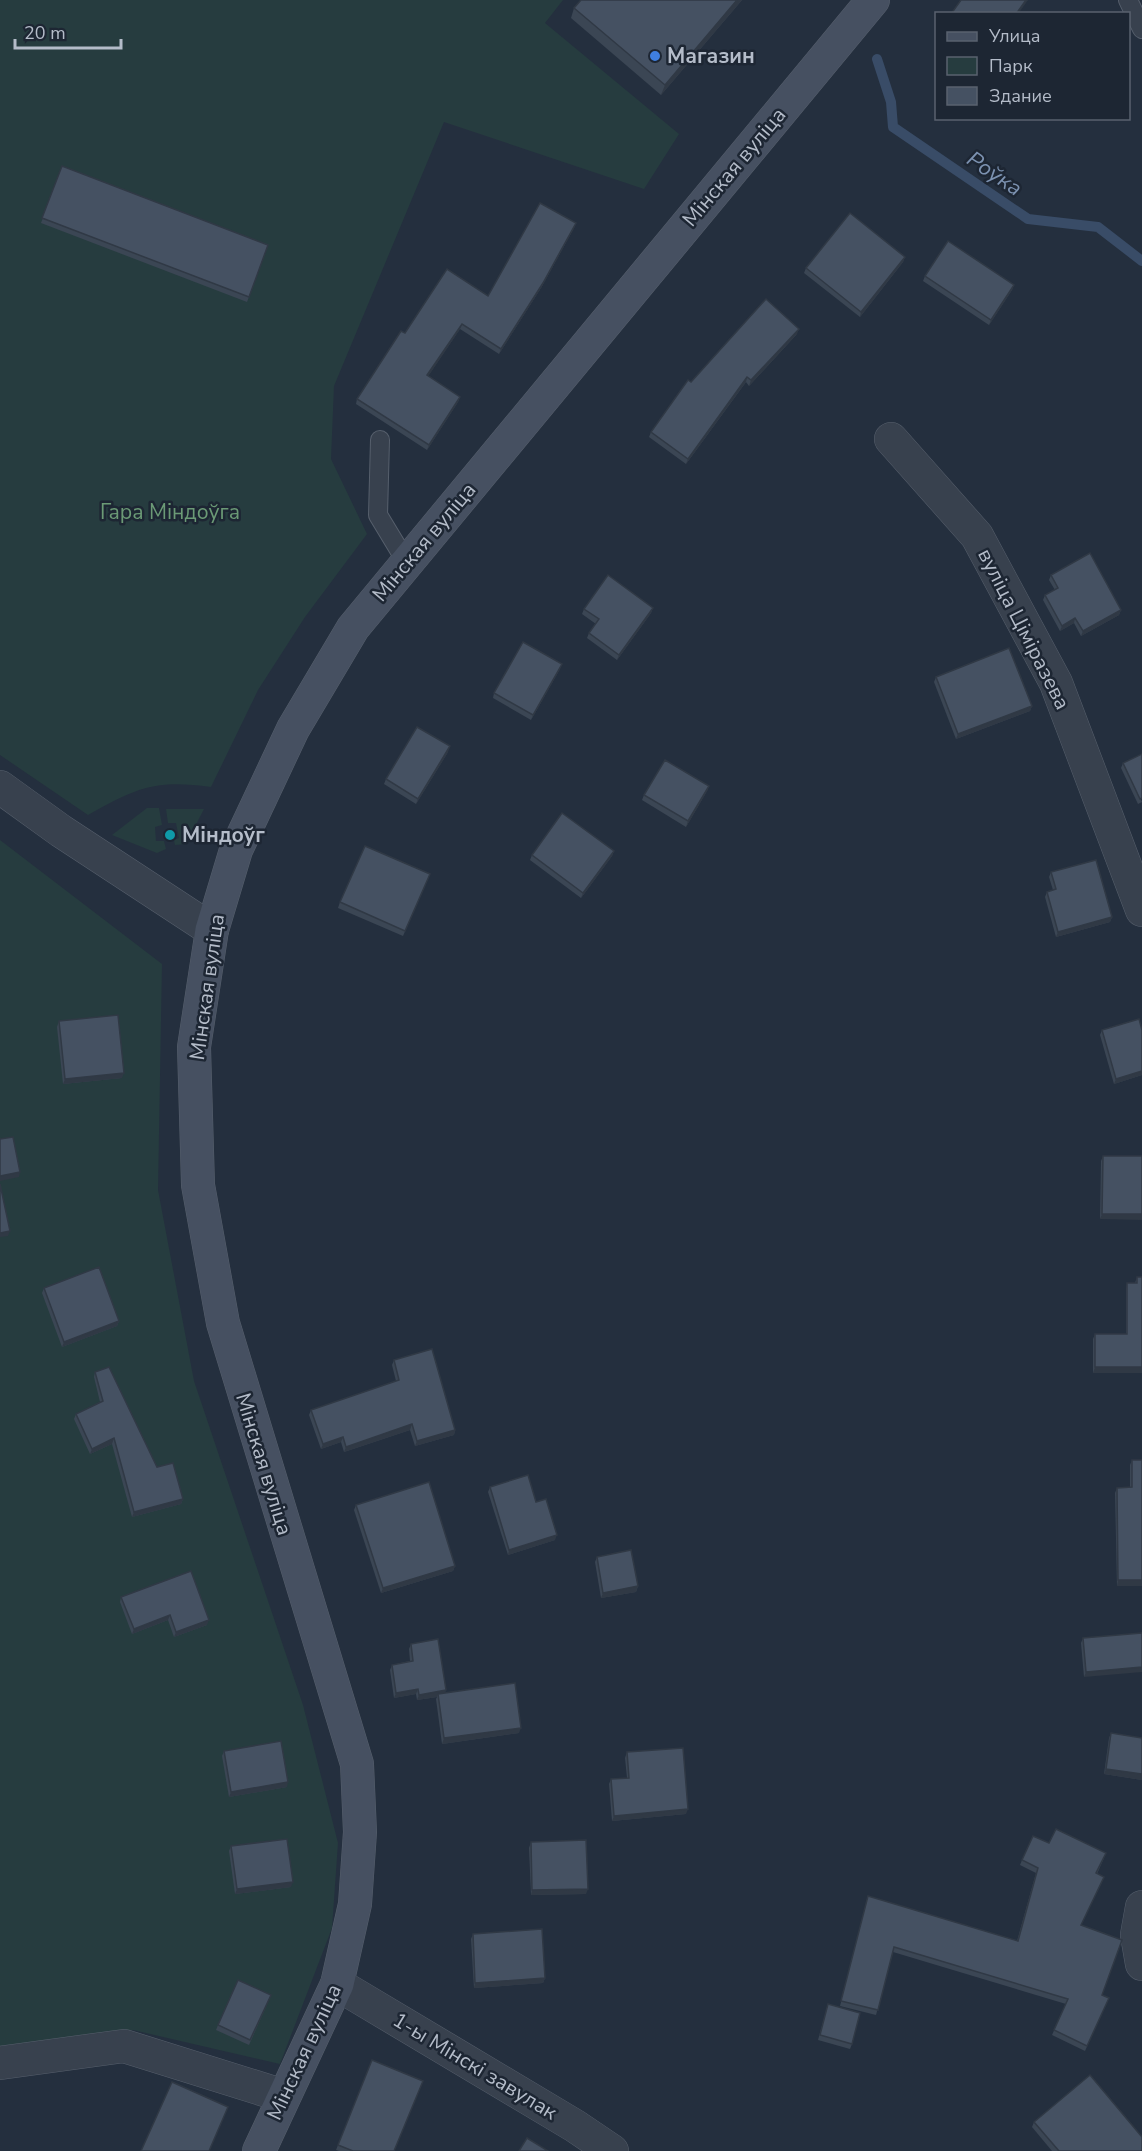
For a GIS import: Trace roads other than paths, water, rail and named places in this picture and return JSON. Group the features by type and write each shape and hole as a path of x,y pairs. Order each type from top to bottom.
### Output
{"street":[{"name":"Мінская вуліца","path":"259,2151 337,1984 355,1904 360,1832 357,1764 223,1323 198,1185 194,1047 212,930 236,850 292,729 353,628 873,0"},
{"name":"вуліца Ціміразева","path":"891,439 977,537 1056,683 1142,910"},
{"path":"0,787 61,831 212,930"},
{"path":"1142,1907 1137,1935 1142,1964"},
{"name":"1-ы Мінскі завулак","path":"337,1984 575,2126 612,2151"},
{"path":"0,2063 124,2046 284,2096"}],"lane":[{"path":"1128,0 1142,29"},
{"path":"380,440 378,515 407,563"}],"waterway":[{"name":"Роўка","path":"877,59 891,102 893,127 1028,219 1098,227 1142,261"}],"place":[{"name":"Магазин","path":"655,56"},
{"name":"Міндоўг","path":"170,835"}],"park label":[{"name":"Гара Міндоўга","path":"170,512"}]}
